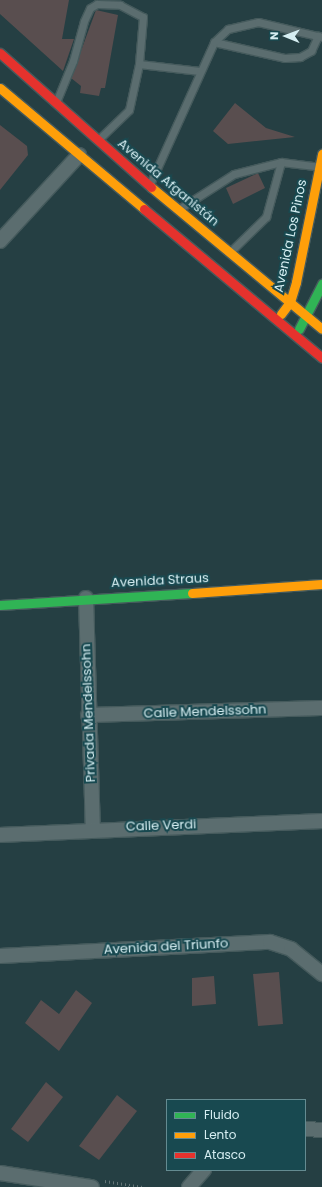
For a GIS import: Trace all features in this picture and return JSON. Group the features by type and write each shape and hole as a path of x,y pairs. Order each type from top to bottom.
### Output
{"main road":[{"name":"Avenida Afganistán","path":"0,53 177,210 322,329"},
{"path":"0,88 78,155 278,319 322,358"},
{"name":"Avenida Los Pinos","path":"278,319 290,302 321,167 322,154"},
{"path":"295,334 308,317 322,284"},
{"name":"Avenida Straus","path":"0,605 86,598 322,584"}],"street":[{"path":"0,241 78,155"},
{"name":"Privada Mendelssohn","path":"86,598 88,715 93,829"},
{"name":"Calle Mendelssohn","path":"88,715 322,708"},
{"name":"Calle Verdi","path":"0,835 93,829 322,821"},
{"name":"Avenida del Triunfo","path":"0,956 270,942 291,949 322,974"},
{"path":"306,1129 322,1130"},
{"path":"190,1187 203,1171"},
{"path":"0,1173 92,1187"}],"lane":[{"path":"56,102 71,68 84,21 90,8 97,4 120,5 143,17 139,64 129,110 97,140"},
{"path":"150,185 200,70 214,42 228,29 258,22 320,36 311,50 300,57 285,58 214,42"},
{"path":"139,64 200,70"},
{"path":"177,210 234,174 281,162 321,167"},
{"path":"230,252 266,217 281,162"}],"building":[{"path":"0,0 69,0 62,39 74,39 63,71 0,14"},
{"path":"96,10 118,15 105,88 101,88 99,96 80,93 81,86 71,78"},
{"path":"235,103 266,128 295,137 228,144 213,131"},
{"path":"0,125 27,146 28,155 0,190"},
{"path":"258,173 265,188 233,204 226,188"},
{"path":"279,972 283,1024 258,1026 253,974"},
{"path":"214,976 216,1004 192,1006 192,978"},
{"path":"76,990 92,1003 59,1051 25,1023 41,1000 59,1014"},
{"path":"46,1082 63,1097 28,1142 11,1129"},
{"path":"117,1095 137,1111 99,1160 79,1146"}],"traffic: fast":[{"path":"299,329 322,284"},
{"path":"0,605 192,593"}],"traffic: slow":[{"path":"0,88 144,209"},
{"path":"281,314 290,302 296,282 322,154"},
{"path":"151,187 322,329"},
{"path":"192,593 322,584"}],"traffic: jam":[{"path":"0,53 151,187"},
{"path":"144,209 322,358"}]}
